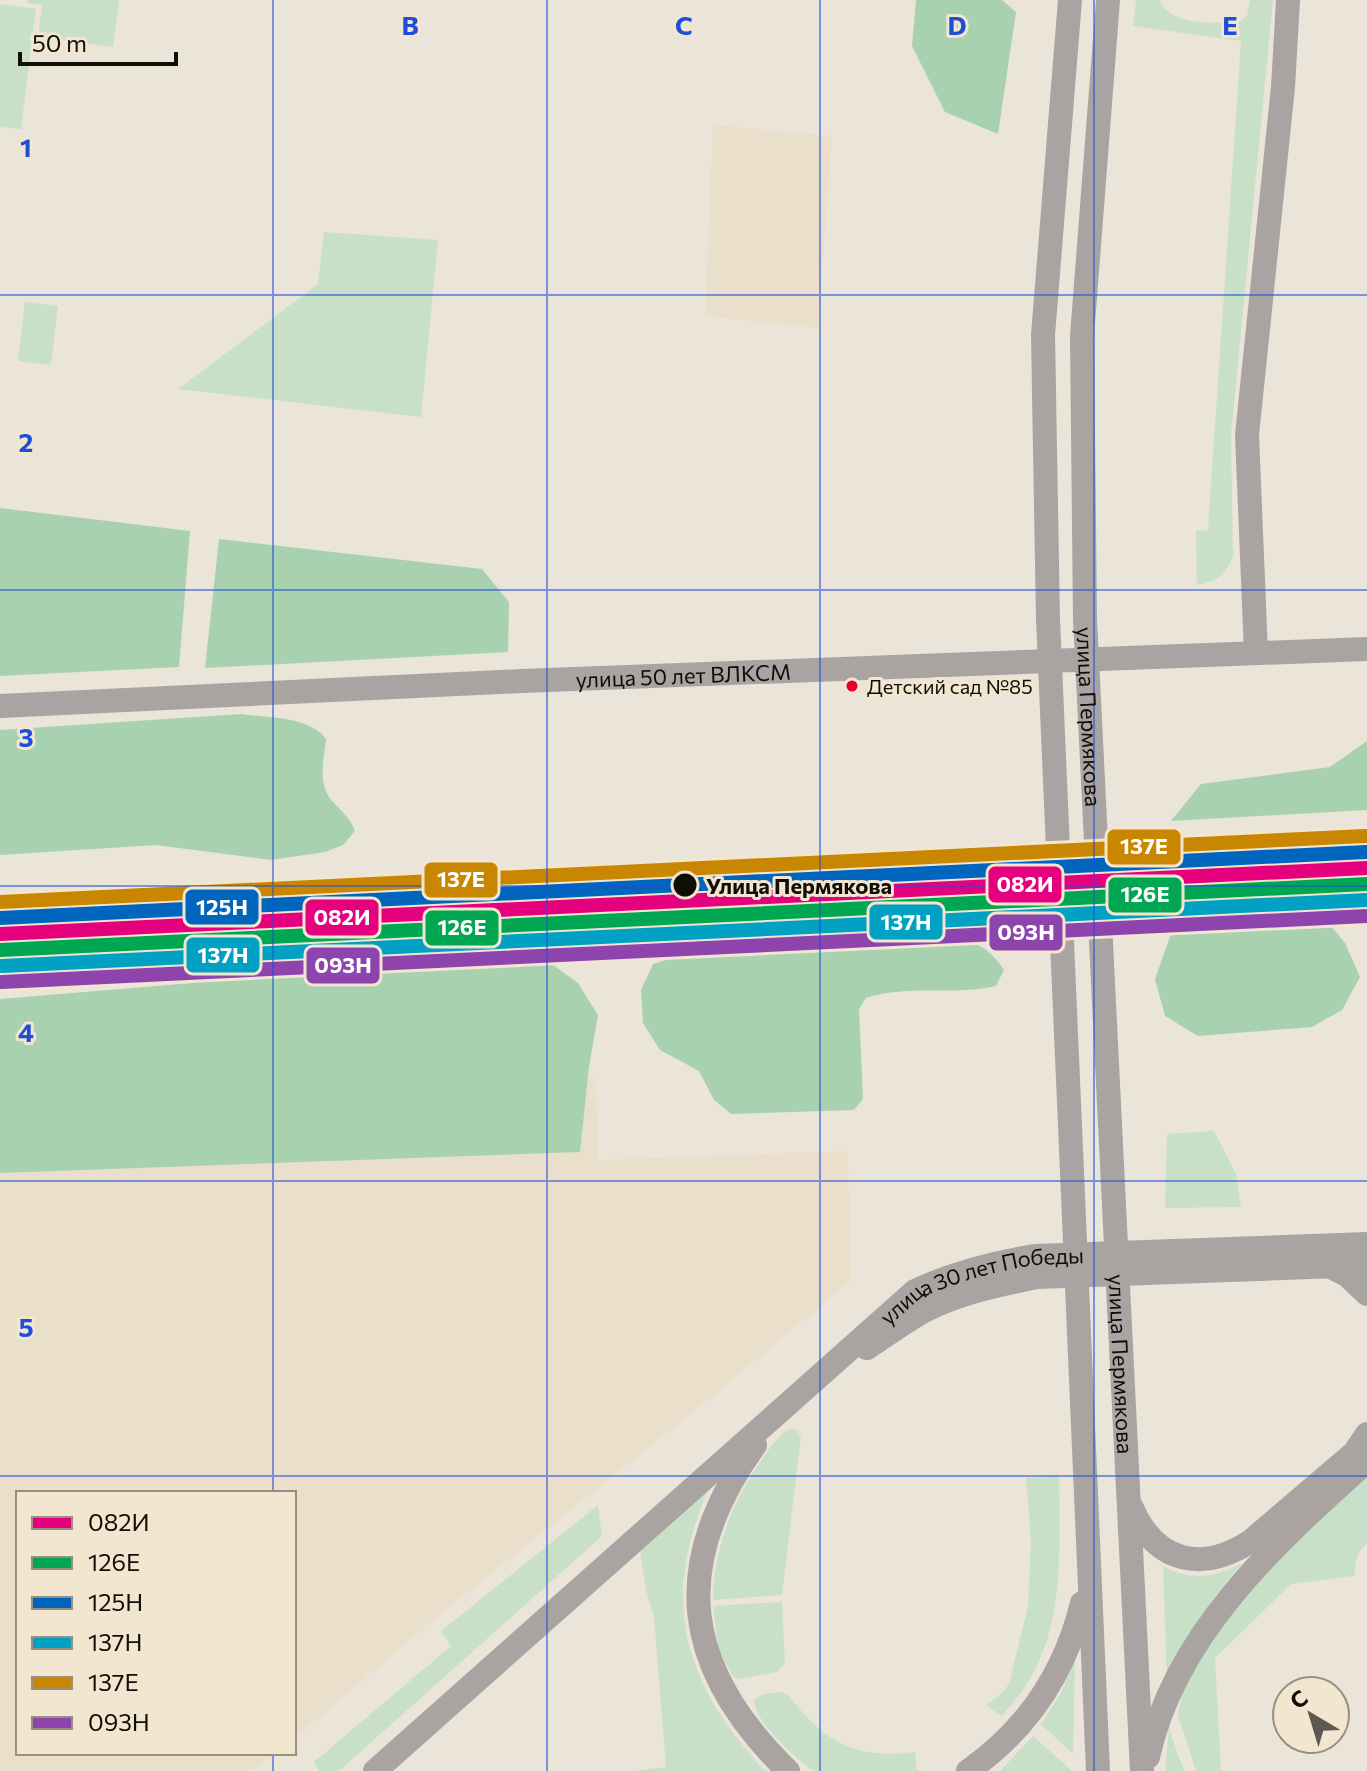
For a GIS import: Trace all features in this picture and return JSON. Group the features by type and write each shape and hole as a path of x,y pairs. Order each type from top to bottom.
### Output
{"street":[{"name":"улица Пермякова","path":"1070,0 1043,335 1048,619 1098,1771"},
{"name":"улица Пермякова","path":"1108,0 1082,336 1085,619 1143,1771"},
{"path":"1256,653 1247,435 1283,87 1288,0"},
{"name":"улица 50 лет ВЛКСМ","path":"0,706 522,681 1367,649"},
{"name":"улица 30 лет Победы","path":"375,1771 915,1291 988,1264 1034,1256 1367,1244"},
{"name":"улица 30 лет Победы","path":"814,1382 923,1312 994,1286 1037,1277 1367,1265"},
{"path":"1329,1266 1348,1276 1367,1294"},
{"path":"788,1771 747,1726 717,1679 702,1640 699,1595 706,1546 722,1497 753,1447 789,1403"},
{"path":"1130,1503 1150,1539 1169,1553 1189,1559 1211,1560 1232,1553 1251,1541 1364,1447"},
{"path":"1143,1771 1152,1738 1173,1687 1200,1641 1233,1594 1364,1447"},
{"path":"968,1771 1016,1732 1053,1681 1073,1636 1088,1569"}],"shaded area":[{"path":"713,125 832,136 818,328 705,316"},
{"path":"595,1077 599,1160 848,1151 851,1281 690,1415 433,1620 296,1737 296,1491 16,1491 16,1755 273,1755 252,1771 0,1771 0,1108"}],"green space":[{"path":"28,0 119,0 113,47 38,37 42,5 27,3"},
{"path":"916,0 1002,0 1016,12 998,134 945,112 912,46"},
{"path":"1136,0 1159,0 1165,9 1183,19 1238,23 1247,16 1250,0 1273,0 1231,435 1233,557 1219,577 1197,585 1196,531 1208,530 1241,41 1133,26"},
{"path":"0,4 36,9 21,129 0,127"},
{"path":"324,232 438,240 421,417 178,389 318,284"},
{"path":"25,302 58,306 51,365 18,361"},
{"path":"0,508 190,531 179,667 0,676"},
{"path":"219,539 482,569 509,602 508,652 205,668"},
{"path":"241,714 299,722 319,731 326,739 324,787 355,831 343,845 325,852 271,860 156,845 0,855 0,730"},
{"path":"1367,741 1367,810 1171,821 1201,784 1330,767"},
{"path":"1266,896 1313,904 1345,943 1360,977 1342,1010 1312,1027 1198,1036 1165,1016 1155,979 1171,934 1210,906"},
{"path":"919,937 977,945 995,958 1004,970 996,986 898,992 866,998 859,1009 863,1099 854,1110 731,1114 714,1100 699,1071 660,1050 643,1023 641,990 653,964 688,953"},
{"path":"545,959 578,983 598,1015 580,1152 0,1173 0,999 432,963"},
{"path":"1214,1131 1236,1174 1241,1207 1165,1208 1167,1134"},
{"path":"789,1429 795,1429 801,1436 782,1595 713,1600 721,1544 733,1510 767,1452"},
{"path":"1367,1471 1367,1543 1357,1558 1355,1576 1291,1584 1215,1658 1221,1771 1196,1771 1178,1715 1183,1690 1206,1646 1239,1599"},
{"path":"1059,1476 1058,1573 1049,1634 1023,1690 1001,1716 986,1705 1009,1684 1028,1607 1031,1540 1026,1478"},
{"path":"708,1490 693,1531 685,1569 683,1606 688,1640 698,1674 715,1706 737,1739 765,1771 633,1771 666,1767 654,1616 640,1552"},
{"path":"598,1505 602,1536 339,1771 319,1771 314,1762 451,1646 441,1631"},
{"path":"1243,1563 1200,1618 1167,1678 1163,1566 1184,1574 1203,1576"},
{"path":"782,1602 785,1663 777,1672 738,1679 733,1677 719,1650 713,1606"},
{"path":"1075,1660 1073,1754 1041,1724 1060,1695"},
{"path":"782,1692 816,1726 843,1745 875,1753 915,1752 917,1771 813,1771 777,1739 756,1709 754,1700 764,1694"},
{"path":"1169,1729 1184,1771 1165,1771"},
{"path":"1033,1736 1071,1770 1071,1771 1000,1771"}],"railway":[{"path":"0,903 1367,834"}],"transit line":[{"name":"137Е","path":"0,902 1365,836"},
{"name":"125Н","path":"0,918 1366,852"},
{"name":"082И","path":"0,934 1367,868"},
{"name":"126Е","path":"1,950 1367,884"},
{"name":"137Н","path":"2,966 1367,900"},
{"name":"093Н","path":"2,982 1367,916"}],"place":[{"name":"Детский сад №85","path":"852,686"},
{"name":"Улица Пермякова","path":"685,885"}]}
